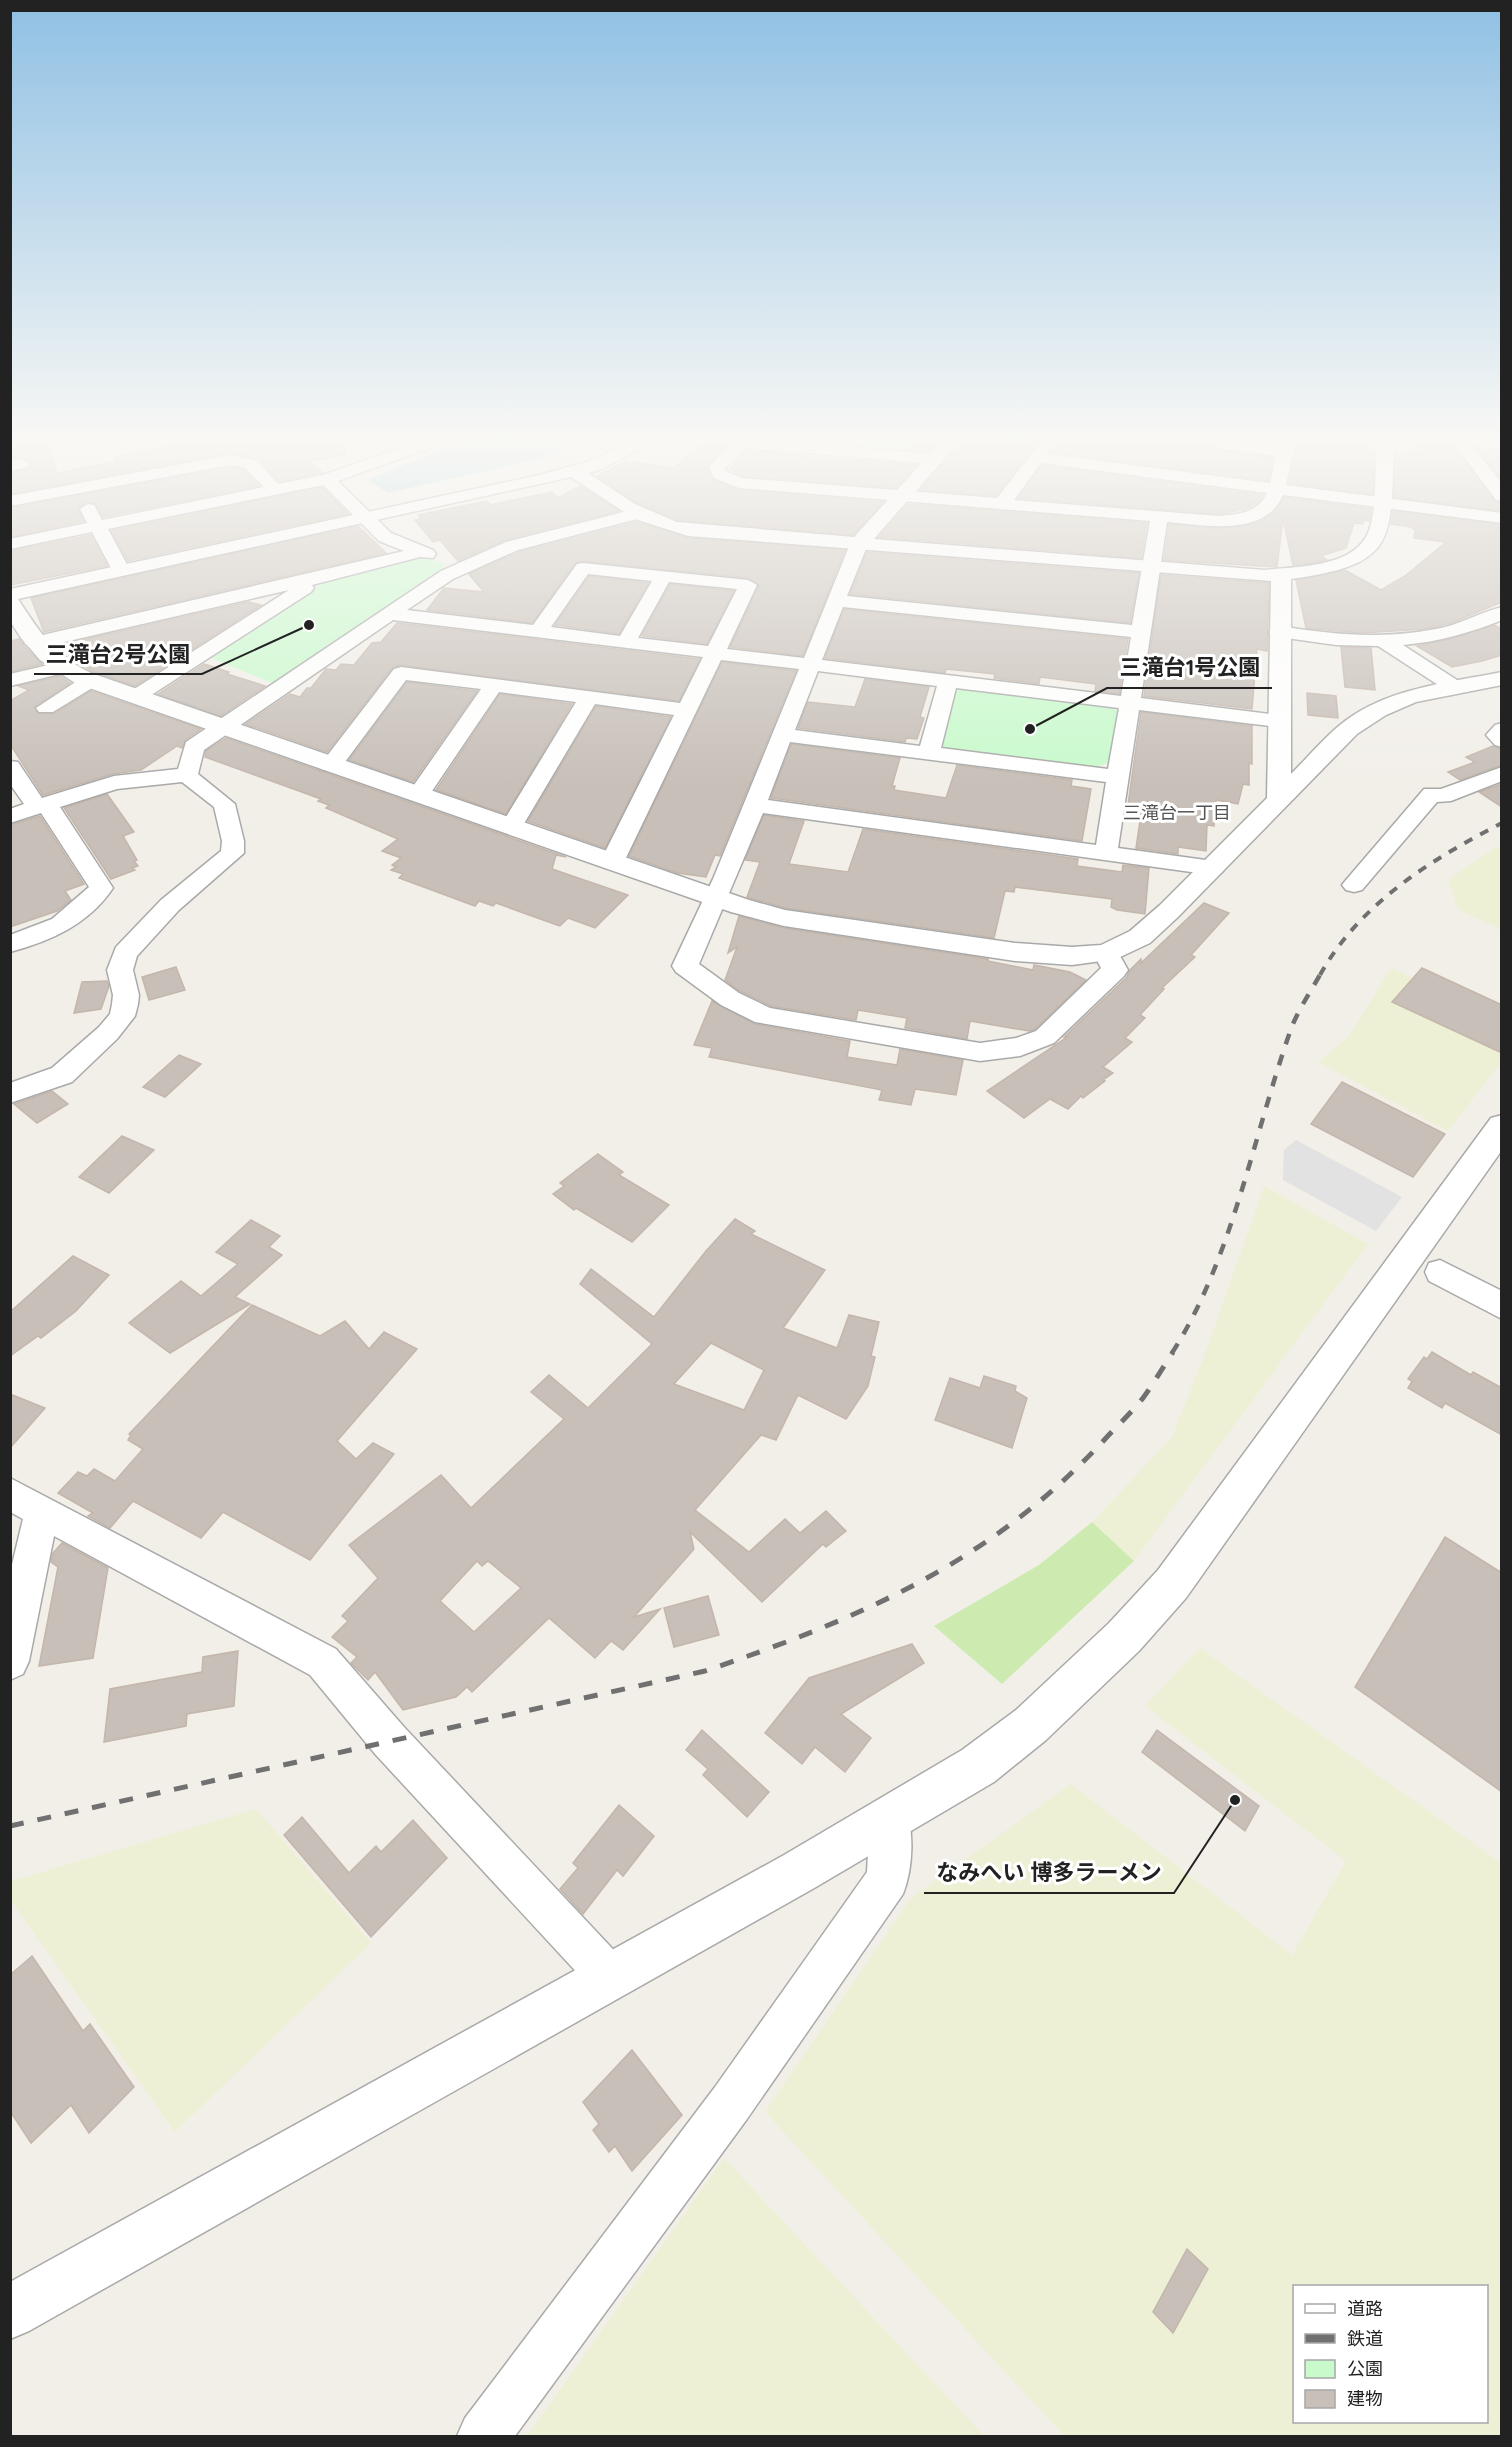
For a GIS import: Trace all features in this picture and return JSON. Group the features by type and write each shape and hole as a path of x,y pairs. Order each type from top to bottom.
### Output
{"street":[{"path":"114,557 121,570"},
{"path":"10,595 182,557"},
{"path":"34,643 323,577 398,557"},
{"path":"440,557 468,564"},
{"path":"187,775 194,747 447,575 485,557"},
{"path":"854,557 725,879 685,966 730,999 754,1012 782,1021 954,1049 999,1050 1020,1047 1045,1037 1115,970 1106,953"},
{"path":"1027,557 1281,575 1333,567 1357,557"},
{"path":"1106,853 1153,557"},
{"path":"538,632 583,568 748,585 612,862"},
{"path":"1278,802 1281,575"},
{"path":"626,642 664,576"},
{"path":"135,698 323,577"},
{"path":"838,601 1140,632"},
{"path":"10,602 41,653 61,668 90,681 715,897 784,918 1016,952 1072,956 1106,953 1140,937 1213,868 1315,761 1349,729 1368,717 1410,697 1454,686 1502,678"},
{"path":"1279,632 1338,641 1385,642 1445,632 1473,625 1502,613"},
{"path":"391,614 1279,721"},
{"path":"1385,642 1454,686"},
{"path":"12,682 61,668"},
{"path":"331,765 401,673 686,710"},
{"path":"46,708 90,681"},
{"path":"929,753 948,681"},
{"path":"418,795 494,685"},
{"path":"511,827 588,698"},
{"path":"1502,729 1497,735 1502,741"},
{"path":"782,735 1117,777"},
{"path":"10,767 42,806 101,888 85,906 61,925 10,944"},
{"path":"1354,885 1432,794 1443,796 1502,773"},
{"path":"10,816 114,783 187,775"},
{"path":"10,1093 62,1075 108,1033 122,1016 125,1005 126,995 120,970 125,953 170,905 232,853 231,829 224,804 196,785 187,775"},
{"path":"754,805 1213,868"},
{"path":"10,2312 801,1871 978,1766 1031,1725 1124,1637 1172,1584 1502,1126"},
{"path":"1440,1272 1502,1306"},
{"path":"11,1659 26,1502 323,1662 390,1741 609,1976"},
{"path":"483,2436 731,2103 888,1879 890,1818"}],"green space":[{"path":"412,559 428,559 443,563 444,568 272,683 209,657 327,581"},
{"path":"966,688 1110,705 1118,711 1110,762 1089,769 953,752 939,746 954,692"},
{"path":"1496,847 1501,850 1501,929 1458,910 1448,880"},
{"path":"1391,968 1501,1018 1501,1062 1448,1131 1318,1062 1349,1036"},
{"path":"1264,1186 1368,1244 1134,1561 1092,1522 1172,1437 1207,1348"},
{"path":"1092,1522 1134,1561 1002,1684 934,1626 1039,1565"},
{"path":"1200,1648 1501,1863 1501,2436 1064,2436 765,2112 911,1898 1071,1784 1292,1955 1346,1861 1145,1706"},
{"path":"256,1809 371,1943 175,2132 11,1901 11,1881"},
{"path":"724,2158 984,2436 527,2436"}],"shaded area":[{"path":"1296,1140 1402,1197 1376,1231 1283,1180 1284,1150"}],"building":[{"path":"10,557 102,557 107,566 10,585"},
{"path":"126,557 146,557 128,561"},
{"path":"216,557 368,557 44,632 31,598"},
{"path":"507,557 842,557 803,656 730,647 759,586 748,578 583,561 575,563 532,623 427,610 444,588 484,592 469,574"},
{"path":"865,557 934,557 1139,573 1130,623 850,594"},
{"path":"1164,557 1278,557 1277,567 1164,560"},
{"path":"1291,557 1323,557 1327,560 1310,563 1293,565"},
{"path":"1428,557 1502,557 1502,602 1451,623 1424,629 1362,633 1306,628 1296,580 1345,570 1381,590 1405,576"},
{"path":"1161,575 1269,583 1267,651 1257,649 1252,709 1144,696"},
{"path":"589,576 648,583 619,634 555,625"},
{"path":"670,584 734,591 707,644 642,636"},
{"path":"248,602 261,605 135,686 92,671 56,646"},
{"path":"844,609 1128,639 1119,694 1095,691 1096,684 1040,677 1039,684 994,678 995,674 946,669 945,673 825,658"},
{"path":"397,623 700,659 679,701 400,665 392,668 327,752 246,724 290,694 300,697 307,688 311,688 326,669 336,670 341,664 354,665 372,643 381,642"},
{"path":"1494,625 1502,629 1502,655 1482,661 1452,667 1417,646 1454,638"},
{"path":"19,639 42,664 10,672 10,641"},
{"path":"1341,647 1371,648 1375,690 1345,687"},
{"path":"722,662 796,671 720,856 715,855 706,877 677,873 629,856"},
{"path":"204,664 265,686 221,716 158,694"},
{"path":"60,676 70,683 35,706 37,713 54,714 91,691 201,729 185,740 182,748 177,746 141,770 113,774 43,795 10,744 10,701 29,690 18,686"},
{"path":"865,679 929,687 920,717 924,718 917,739 906,738 905,742 798,728 808,702 855,707"},
{"path":"407,682 477,691 413,782 349,760"},
{"path":"1307,693 1336,696 1338,718 1308,715"},
{"path":"500,694 572,704 506,814 436,790"},
{"path":"596,706 671,717 605,848 528,821"},
{"path":"1141,712 1252,726 1252,764 1249,763 1249,785 1243,784 1238,804 1216,800 1214,826 1207,825 1206,851 1178,847 1178,854 1136,848 1140,821 1126,819"},
{"path":"226,738 566,857 556,855 552,869 628,895 595,928 568,918 560,926 496,903 493,906 479,901 475,906 399,878 403,874 391,870 396,867 392,865 401,858 382,851 398,839 326,808 329,805 318,801 321,799 205,757 206,751"},
{"path":"791,744 900,758 892,786 895,786 894,790 946,798 957,765 1072,780 1071,786 1091,789 1082,841 771,798"},
{"path":"1493,746 1502,749 1502,765 1460,780 1448,772 1475,762 1466,757"},
{"path":"1502,784 1502,807 1479,792"},
{"path":"107,794 134,832 123,836 138,866 132,868 135,870 111,879 64,808"},
{"path":"764,815 804,821 789,864 848,872 863,829 1078,859 1077,866 1122,872 1123,865 1149,868 1145,914 1117,910 1111,907 1112,899 1015,887 1014,892 1005,891 994,938 785,908 747,897 760,862 745,860"},
{"path":"40,816 84,884 65,891 71,900 57,911 10,927 10,825"},
{"path":"1204,903 1229,913 1191,955 1195,957 1162,988 1164,989 1140,1015 1145,1018 1125,1038 1132,1042 1103,1067 1113,1073 1103,1080 1105,1081 1083,1098 1081,1096 1068,1109 1050,1099 1024,1118 987,1091 1067,1037 1064,1037 1126,978 1130,970 1141,959 1141,963"},
{"path":"739,916 784,928 988,959 988,961 1033,970 1034,965 1070,972 1086,980 1035,1029 1029,1031 970,1021 967,1039 905,1028 907,1018 858,1010 856,1020 771,1006 740,991 725,980 737,947 728,953"},
{"path":"176,967 185,990 149,1000 142,977"},
{"path":"1422,968 1502,1005 1502,1053 1392,1002"},
{"path":"107,981 109,986 101,1009 74,1013 82,982"},
{"path":"712,1001 755,1024 850,1041 847,1057 897,1065 900,1049 963,1060 956,1095 915,1089 911,1105 879,1100 882,1090 709,1057 712,1048 694,1045"},
{"path":"179,1055 201,1064 165,1097 143,1087"},
{"path":"1342,1082 1445,1134 1413,1177 1311,1124"},
{"path":"52,1091 68,1104 37,1123 14,1104"},
{"path":"122,1136 154,1150 109,1193 79,1177"},
{"path":"598,1154 623,1172 619,1175 669,1205 632,1242 576,1208 574,1210 553,1194 564,1186 560,1183"},
{"path":"735,1219 755,1231 751,1234 825,1270 783,1328 837,1348 849,1315 879,1322 871,1356 875,1357 868,1386 846,1419 798,1395 776,1440 761,1435 695,1510 749,1552 785,1519 800,1533 826,1511 846,1531 826,1547 823,1544 762,1602 690,1532 694,1549 634,1617 660,1609 623,1650 611,1641 595,1658 549,1618 472,1692 467,1687 456,1697 403,1710 375,1672 368,1680 351,1663 357,1657 332,1637 348,1621 342,1616 378,1578 349,1545 441,1475 471,1508 564,1419 531,1392 549,1375 588,1408 652,1344 580,1284 591,1269 654,1317 706,1251","holes":["711,1343 764,1370 744,1410 674,1384","477,1561 482,1566 488,1561 521,1588 474,1632 440,1601"]},
{"path":"251,1220 280,1236 269,1247 282,1255 235,1297 250,1304 170,1353 129,1323 181,1281 201,1296 238,1264 216,1252"},
{"path":"73,1256 109,1275 76,1311 41,1338 38,1336 10,1356 10,1312"},
{"path":"252,1305 320,1336 345,1321 369,1349 384,1332 417,1349 337,1441 356,1459 373,1443 394,1454 310,1560 223,1512 201,1538 133,1501 110,1528 88,1516 93,1513 58,1493 78,1472 87,1476 94,1469 115,1481 143,1449 128,1440 131,1435 129,1434"},
{"path":"1432,1352 1471,1375 1473,1372 1502,1388 1502,1435 1445,1403 1442,1408 1408,1388 1412,1381 1408,1379 1424,1357 1427,1359"},
{"path":"984,1376 1016,1386 1015,1391 1027,1398 1012,1448 935,1420 950,1378 980,1388"},
{"path":"10,1394 45,1408 10,1448"},
{"path":"1445,1537 1502,1573 1502,1792 1355,1687"},
{"path":"62,1543 108,1568 93,1658 39,1666 58,1567 51,1562 53,1553"},
{"path":"708,1596 719,1635 674,1647 664,1608"},
{"path":"912,1644 924,1663 841,1714 871,1738 845,1772 815,1747 802,1764 765,1733 809,1678"},
{"path":"238,1651 234,1706 187,1714 186,1726 104,1742 110,1689 202,1672 203,1657"},
{"path":"702,1730 769,1792 747,1817 703,1775 708,1769 686,1750"},
{"path":"1157,1730 1259,1806 1245,1831 1142,1752"},
{"path":"619,1805 654,1836 623,1876 617,1870 583,1914 560,1889 578,1868 573,1863"},
{"path":"302,1817 349,1873 376,1846 381,1852 413,1820 447,1858 371,1937 284,1835"},
{"path":"32,1956 83,2031 90,2024 134,2087 89,2133 71,2105 31,2143 10,2111 10,1975"},
{"path":"632,2050 682,2115 632,2171 615,2146 609,2152 593,2130 599,2124 583,2102"},
{"path":"1187,2249 1208,2269 1173,2333 1153,2312"}],"railway":[{"path":"1320,975 1336,949 1377,905 1424,868 1502,823"},
{"path":"1172,1353 1211,1277 1240,1196 1291,1029 1321,973"},
{"path":"10,1826 705,1671 817,1630 921,1581 970,1552 1017,1519 1062,1481 1130,1413 1173,1352"}],"place":[{"name":"三滝台2号公園","path":"309,625"},
{"name":"三滝台1号公園","path":"1030,729"},
{"name":"なみへい 博多ラーメン","path":"1235,1800"}],"district":[{"name":"三滝台一丁目","path":"1177,813"}]}
